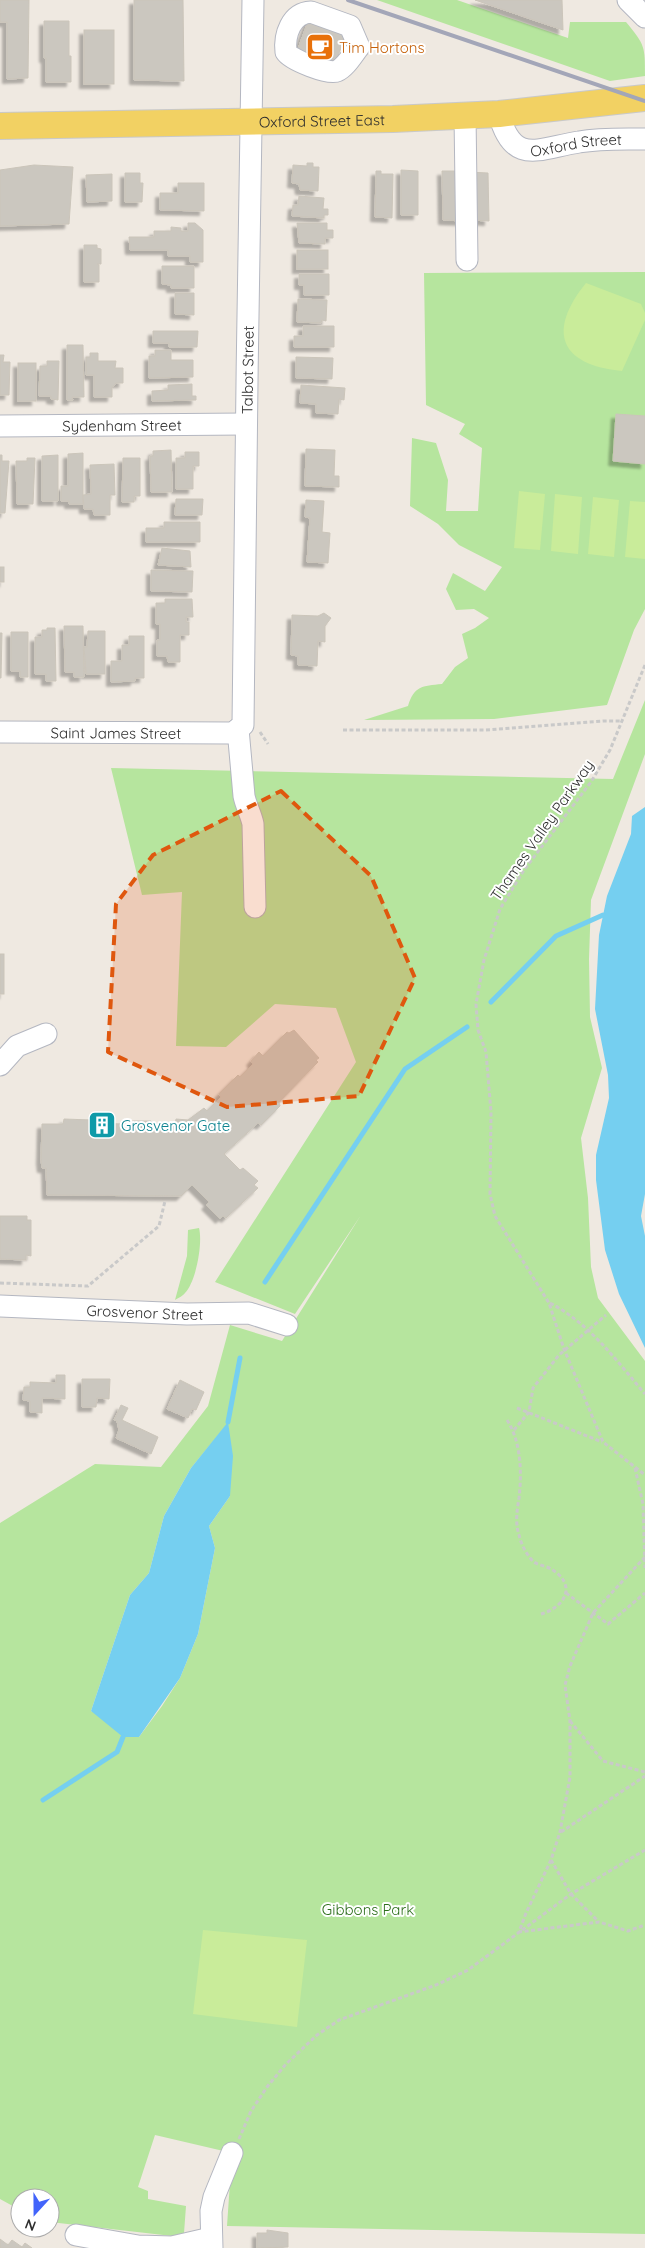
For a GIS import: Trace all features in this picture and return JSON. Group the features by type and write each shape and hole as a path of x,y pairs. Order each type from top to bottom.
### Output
{"main road":[{"name":"Oxford Street East","path":"0,126 252,122 498,114 645,98"}],"street":[{"name":"Talbot Street","path":"242,729 253,0"},
{"path":"628,0 645,17"},
{"name":"Oxford Street","path":"498,114 503,130 511,141 521,148 532,151 596,140 645,139"},
{"path":"465,115 467,260"},
{"name":"Sydenham Street","path":"0,426 246,424"},
{"path":"242,729 246,804 251,813 253,824 255,907"},
{"name":"Saint James Street","path":"0,732 242,729"},
{"path":"0,1065 17,1046 46,1034"},
{"name":"Grosvenor Street","path":"0,1306 187,1314 249,1313 287,1325"},
{"path":"76,2235 138,2246 172,2247 212,2243 211,2211 214,2197 232,2153"}],"path":[{"name":"Thames Valley Parkway","path":"645,665 610,750 591,782 524,870 500,909 484,960 476,1004 478,1030 486,1052 491,1112 490,1194 495,1216 549,1303 564,1350 603,1442 645,1475"},
{"path":"343,730 486,730 603,721 622,722"},
{"path":"242,729 268,744"},
{"path":"0,1283 88,1286 159,1226 165,1201"},
{"path":"549,1303 566,1312 588,1329 645,1394"},
{"path":"514,1430 529,1412 533,1388 564,1350 606,1315"},
{"path":"517,1408 603,1442"},
{"path":"507,1420 514,1430 521,1476 516,1519 519,1536 534,1562 550,1568 561,1576 566,1592 608,1624 645,1593"},
{"path":"635,1468 643,1504 645,1568"},
{"path":"519,1932 551,1860 560,1832 570,1777 570,1721 565,1685 570,1666 593,1613 644,1557"},
{"path":"541,1614 557,1607 566,1592"},
{"path":"570,1721 603,1761 645,1772"},
{"path":"560,1832 645,1776"},
{"path":"232,2153 250,2111 267,2087 286,2064 316,2035 339,2020 436,1985 468,1970 571,1894 645,1850"},
{"path":"551,1860 571,1894 599,1922"},
{"path":"519,1932 599,1922 628,1931 645,1925"}],"highlighted area":[{"path":"281,791 371,876 415,978 359,1096 227,1107 108,1052 116,904 153,855"}],"green space":[{"path":"377,0 457,0 568,38 570,22 626,22 643,46 645,76 610,81"},
{"path":"645,272 645,609 634,630 607,705 494,719 364,720 408,706 410,699 416,691 420,688 442,684 455,667 468,658 462,634 489,618 474,609 456,610 446,589 453,573 485,591 502,567 459,545 438,524 410,506 412,438 436,443 448,480 446,511 478,511 482,448 459,434 465,424 426,405 424,273"},
{"path":"586,283 641,304 645,313 645,320 622,371 584,361 573,353 566,343 564,330 566,316"},
{"path":"519,491 545,494 540,550 514,548"},
{"path":"555,494 582,497 578,554 551,551"},
{"path":"593,497 619,500 614,557 588,554"},
{"path":"630,501 645,502 645,559 625,557"},
{"name":"Gibbons Park","path":"645,700 645,754 591,900 590,1017 602,1068 581,1138 588,1198 591,1267 598,1298 645,1361 645,2234 227,2226 232,2153 155,2135 138,2187 148,2191 148,2199 186,2206 184,2233 172,2236 60,2223 60,2188 10,2188 10,2204 0,2199 0,1523 95,1464 161,1467 208,1406 230,1325 282,1341 361,1215 295,1314 215,1282 356,1062 336,1008 275,1004 226,1047 176,1046 182,892 142,895 111,768 613,779","holes":["228,1423 230,1496 209,1526 215,1548 198,1634 180,1678 139,1737 91,1711 130,1595 149,1573 164,1516 191,1468"]},
{"path":"199,1228 200,1243 195,1272 189,1288 175,1300 187,1256 188,1230"},
{"path":"203,1930 307,1940 297,2027 193,2014"}],"water":[{"path":"645,807 645,1194 641,1216 645,1236 645,1348 619,1294 605,1250 596,1180 596,1155 609,1098 608,1075 595,1009 599,935 607,896 631,834 632,816"},
{"path":"228,1422 233,1456 230,1496 209,1526 215,1548 198,1634 180,1678 139,1737 123,1737 91,1711 130,1595 149,1573 164,1516 191,1468"}],"building":[{"path":"0,0 29,0 28,78 7,79 7,22 0,22"},
{"path":"134,0 183,0 184,81 134,80"},
{"path":"475,0 562,0 563,30"},
{"name":"Tim Hortons","path":"309,19 342,33 344,40 336,61 326,66 296,54"},
{"path":"44,21 69,21 71,82 46,82"},
{"path":"84,30 114,30 114,84 84,84"},
{"path":"307,163 313,163 313,167 319,167 318,191 300,190 299,184 292,183 293,165 307,166"},
{"path":"34,165 73,167 69,224 0,226 0,170"},
{"path":"401,170 418,171 418,215 401,215"},
{"path":"376,171 381,171 381,174 393,174 392,218 375,217"},
{"path":"442,171 463,171 464,221 443,220"},
{"path":"469,172 488,173 489,221 470,220"},
{"path":"125,173 140,173 140,183 143,183 142,202 125,202"},
{"path":"112,174 112,201 87,202 86,175"},
{"path":"178,183 204,183 204,211 160,210 160,193 178,193"},
{"path":"299,196 324,198 323,209 328,209 328,215 324,215 324,218 292,216 293,205 298,205"},
{"path":"188,223 195,223 203,230 203,262 190,262 190,256 168,256 168,250 130,250 129,237 154,237 154,231 171,231 171,227 181,228 181,231 188,231"},
{"path":"297,223 327,223 327,230 333,230 333,238 325,238 325,244 299,243"},
{"path":"84,245 97,245 97,248 101,249 101,264 97,264 99,265 99,282 84,282"},
{"path":"297,250 328,250 328,269 297,269"},
{"path":"162,266 194,266 194,288 171,288 171,285 162,284"},
{"path":"299,274 329,274 329,295 304,295 304,285 299,285"},
{"path":"175,293 194,293 194,315 175,314"},
{"path":"298,299 327,300 326,321 322,320 321,323 297,322"},
{"path":"303,326 334,326 334,347 294,347 294,336 303,336"},
{"path":"153,331 198,331 197,347 169,347 169,343 153,343"},
{"path":"67,345 83,345 84,397 72,397 73,400 67,400"},
{"path":"155,350 171,350 171,360 193,360 193,377 149,378 149,356 155,356"},
{"path":"90,353 98,353 98,361 116,361 115,368 123,368 123,383 116,383 112,388 112,397 94,397 94,375 86,375 86,357 90,357"},
{"path":"0,355 4,355 3,362 10,362 9,395 0,395"},
{"path":"296,357 333,358 332,379 296,378"},
{"path":"47,361 59,361 58,400 51,399 51,396 39,396 40,366 47,366"},
{"path":"18,363 36,363 36,401 18,401"},
{"path":"192,384 192,396 196,396 196,400 152,401 152,391 168,390 168,385"},
{"path":"301,385 345,388 344,400 339,399 338,414 316,413 316,404 300,403"},
{"path":"616,414 645,416 645,464 613,461"},
{"path":"306,449 335,450 334,476 339,476 339,487 305,486"},
{"path":"171,450 172,492 151,492 150,456 153,456 153,451"},
{"path":"185,452 199,452 199,466 193,466 193,489 176,489 176,458 185,458"},
{"path":"83,453 83,504 69,504 69,501 61,501 61,486 68,486 68,454"},
{"path":"0,455 2,455 2,461 9,461 5,513 0,513"},
{"path":"58,455 58,501 42,501 42,456"},
{"path":"27,458 35,458 33,504 17,504 16,461 27,461"},
{"path":"123,458 140,458 140,496 134,496 134,502 122,502"},
{"path":"114,464 115,495 110,495 110,515 94,515 93,509 84,509 83,495 91,494 90,465"},
{"path":"176,499 203,499 202,515 175,515"},
{"path":"306,500 324,501 322,532 330,533 328,563 307,562 310,518 305,517"},
{"path":"164,522 200,522 200,542 146,542 146,528 164,528"},
{"path":"162,548 190,551 191,567 158,565"},
{"path":"0,567 4,567 4,582 0,582"},
{"path":"151,570 193,571 192,592 151,591"},
{"path":"165,599 192,599 193,617 186,617 186,622 189,622 189,635 180,635 180,662 168,662 167,656 157,656 160,624 156,624 156,603 165,603"},
{"path":"324,613 331,618 325,626 325,642 318,641 317,666 298,665 298,656 291,655 292,615 318,616"},
{"path":"64,626 83,626 84,677 74,677 74,672 65,672"},
{"path":"47,628 55,628 56,681 46,681 46,674 35,674 35,637 42,637 42,630 47,630"},
{"path":"88,631 105,631 105,674 86,674 84,647 87,647"},
{"path":"11,632 28,632 28,677 20,677 20,671 11,671"},
{"path":"0,633 2,633 1,678 0,678"},
{"path":"129,636 144,636 144,678 135,678 135,681 111,682 111,661 122,661 122,645 129,645"},
{"path":"0,954 4,954 4,994 0,994"},
{"name":"Grosvenor Gate","path":"294,1030 319,1058 316,1060 318,1062 279,1102 280,1106 261,1125 258,1123 224,1154 240,1170 243,1168 258,1181 254,1185 258,1188 226,1218 223,1216 220,1219 206,1205 209,1202 192,1185 181,1196 47,1195 46,1168 42,1168 41,1160 42,1124 63,1124 64,1119 92,1120 93,1123 123,1124 123,1121 151,1121 151,1124 175,1125 176,1119 188,1120 204,1108 207,1111 221,1097 219,1094 238,1075 240,1077 253,1064 251,1061 259,1052 263,1056 287,1032 289,1033"},
{"path":"0,1216 27,1216 27,1220 31,1220 31,1256 26,1255 26,1260 0,1259"},
{"path":"56,1375 65,1375 65,1399 42,1398 42,1413 30,1412 30,1401 23,1400 24,1387 30,1387 30,1382 56,1383"},
{"path":"82,1379 110,1379 109,1399 97,1398 96,1407 82,1407"},
{"path":"180,1380 204,1392 196,1410 192,1409 188,1418 167,1409"},
{"path":"121,1405 128,1408 122,1420 158,1437 151,1454 116,1438 119,1430 117,1421 114,1420"},
{"path":"267,2230 288,2233 288,2247 257,2248 257,2233 267,2233"},
{"path":"0,2239 8,2245 12,2240 22,2247 25,2243 32,2248 0,2248"}],"waterway":[{"path":"491,1002 556,936 603,915"},
{"path":"265,1282 405,1069 467,1027"},
{"path":"228,1422 240,1358"},
{"path":"43,1800 117,1752 123,1737"}],"railway":[{"path":"348,0 645,101"}],"place":[{"name":"Tim Hortons","path":"320,47"},
{"name":"Grosvenor Gate","path":"102,1125"}]}
